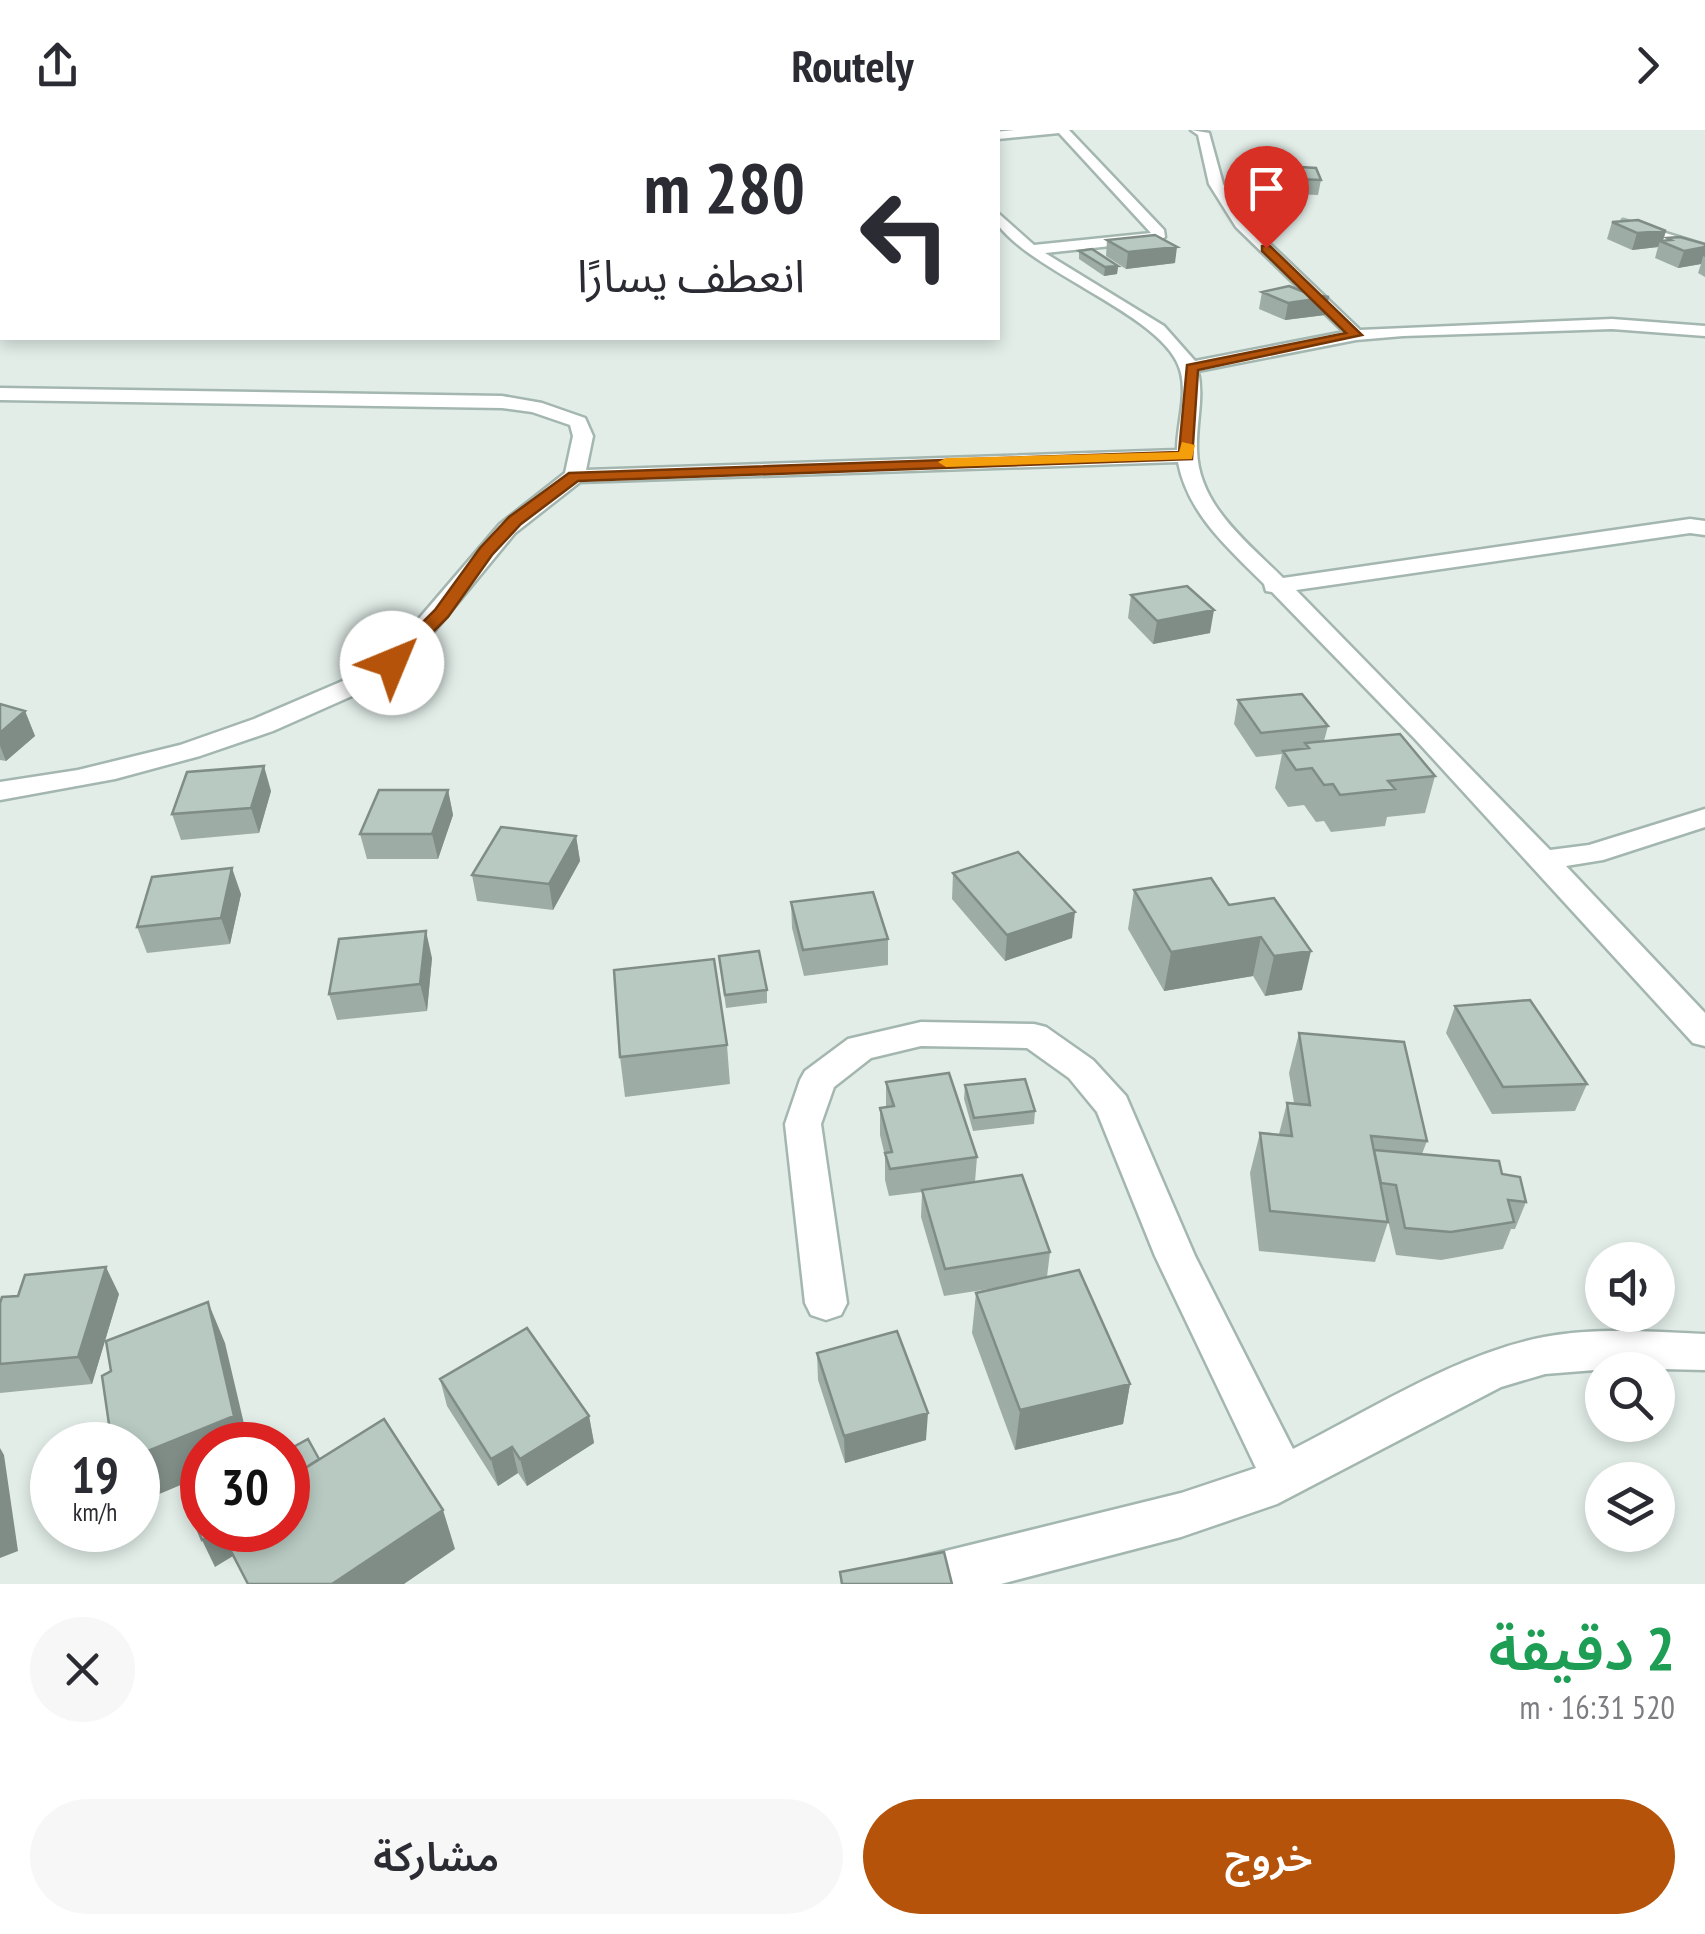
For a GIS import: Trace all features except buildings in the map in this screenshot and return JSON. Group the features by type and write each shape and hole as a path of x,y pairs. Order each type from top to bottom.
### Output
{"street":[{"path":"1000,135 1060,130 1159,234 1158,238 1032,250"},
{"path":"1197,130 1203,133 1222,198 1241,224 1356,335"},
{"path":"1000,219 1032,250 1154,325 1178,348 1192,368 1186,456 1192,479 1214,521 1424,734 1705,1034"},
{"path":"1628,223 1705,250"},
{"path":"1192,368 1356,335 1580,324 1672,326 1705,331"},
{"path":"0,394 271,396 518,404 578,422 584,436 574,476"},
{"path":"0,791 156,763 244,734 349,689 392,663 441,614 486,552 515,521 574,476 1186,456"},
{"path":"1274,586 1690,526 1705,528"},
{"path":"1541,860 1592,854 1705,818"},
{"path":"826,1303 803,1124 818,1080 860,1048 922,1034 1034,1036 1081,1069 1114,1106 1175,1256 1283,1476"},
{"path":"909,1584 1181,1515 1262,1489 1447,1392 1527,1360 1545,1355 1620,1350 1705,1352"}],"slow traffic":[{"path":"946,462 1186,456 1188,445"}],"route":[{"path":"392,663 441,614 486,552 515,521 574,476 1186,456 1192,368 1356,335 1266,248"}]}
